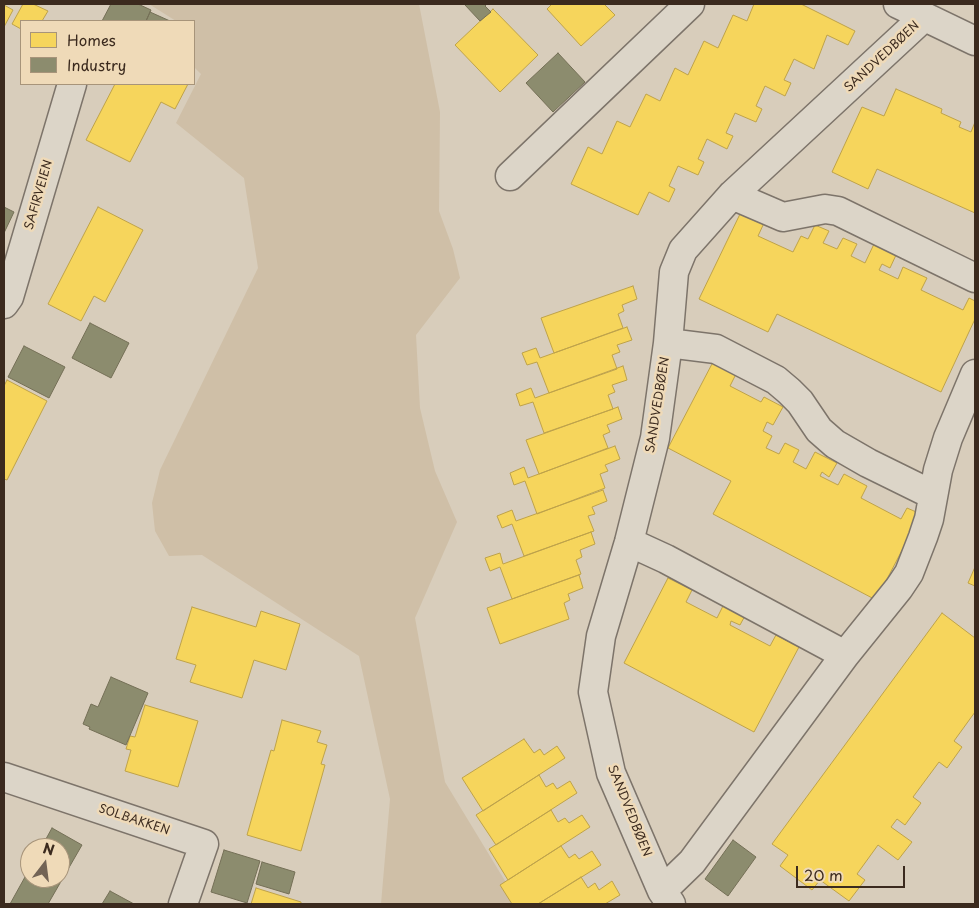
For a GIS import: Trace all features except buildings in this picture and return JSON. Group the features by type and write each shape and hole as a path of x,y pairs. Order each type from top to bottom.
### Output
{"street":[{"path":"510,176 690,4"},
{"name":"SANDVEDBØEN","path":"898,4 975,41"},
{"name":"SANDVEDBØEN","path":"667,898 611,773 594,692 601,636 629,542 655,438 668,343 674,272 682,250 732,195 924,17"},
{"name":"SAFIRVEIEN","path":"4,304 9,298 72,85"},
{"path":"732,195 783,216 825,208 838,211 975,278"},
{"path":"668,343 716,349 770,376 790,390 819,430 835,444 868,463 933,495"},
{"path":"667,898 845,655 909,573 923,538 938,470 948,438 975,374"},
{"path":"629,542 666,559 845,655"},
{"name":"SOLBAKKEN","path":"4,777 204,844 183,904"}],"shaded area":[{"path":"149,4 419,4 440,112 439,211 453,249 460,278 416,335 420,408 435,471 457,522 415,618 445,782 519,904 381,904 390,799 359,656 202,555 169,556 155,531 152,503 160,470 258,268 244,178 176,123 201,74 195,68 195,20 174,20"}]}
